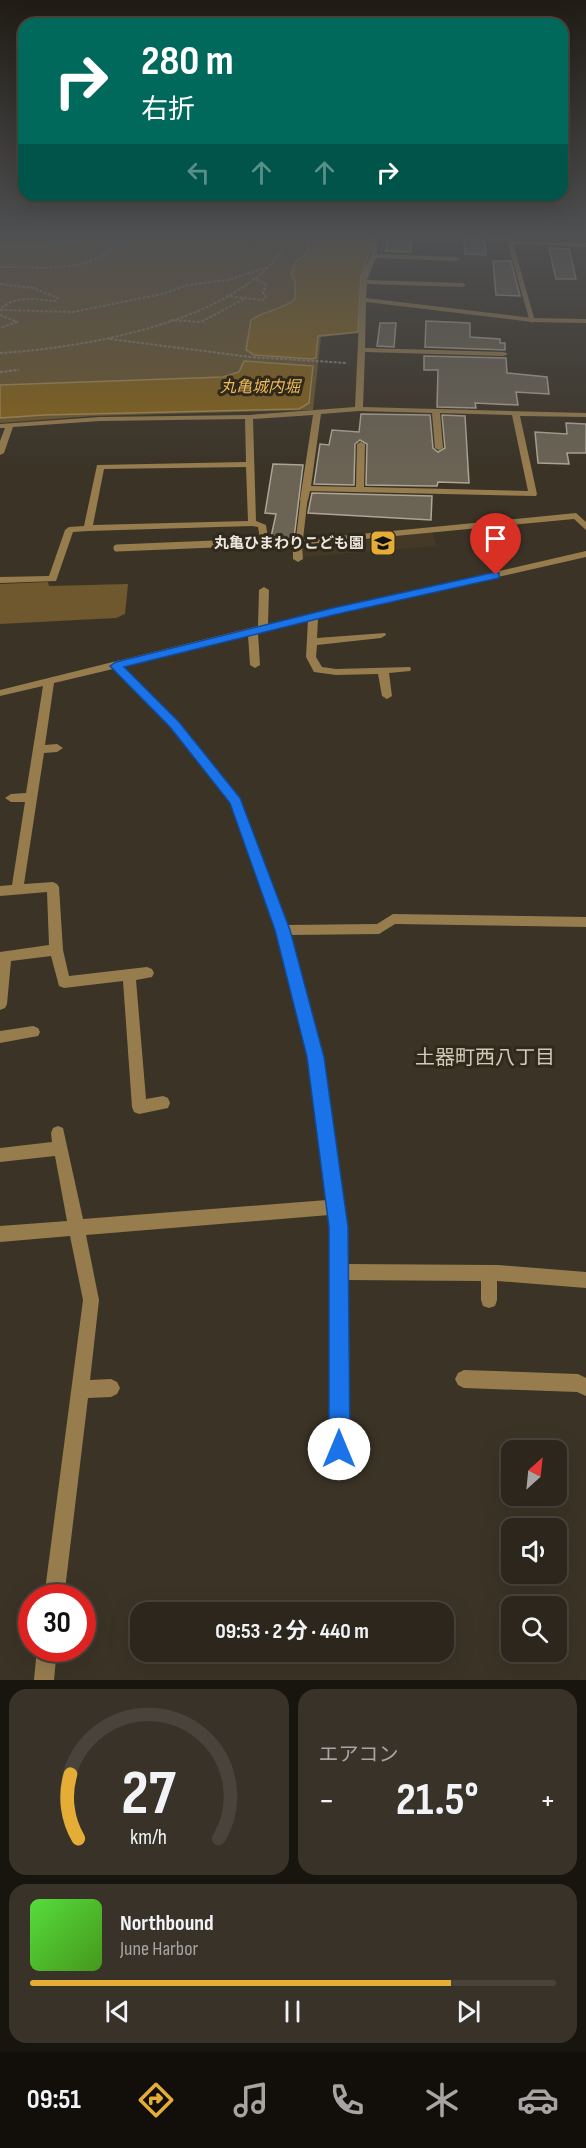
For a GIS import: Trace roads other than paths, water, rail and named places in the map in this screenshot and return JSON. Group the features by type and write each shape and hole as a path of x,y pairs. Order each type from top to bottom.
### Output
{"street":[{"path":"359,409 364,312"},
{"path":"468,312 532,320 586,321"},
{"path":"362,350 504,354"},
{"path":"0,426 100,419 249,417 359,409 586,415"},
{"path":"436,412 439,448"},
{"path":"304,500 317,413"},
{"path":"306,488 533,494 516,414"},
{"path":"249,417 252,523"},
{"path":"0,453 10,424"},
{"path":"360,489 361,444"},
{"path":"88,528 100,467 250,464"},
{"path":"0,580 53,579 69,530 88,528 252,523 262,525 264,542 298,543 576,516 586,527"},
{"path":"298,543 298,559"},
{"path":"0,693 314,616 586,554"},
{"path":"255,665 264,590"},
{"path":"314,616 311,657 318,670 336,672 406,669"},
{"path":"312,642 381,635"},
{"path":"116,666 175,724 236,802 282,930 315,1057 336,1207 339,1272 339,1449"},
{"path":"383,670 387,696"},
{"path":"17,890 50,682"},
{"path":"39,749 57,748"},
{"path":"11,798 31,797"},
{"path":"0,891 53,887 56,951 64,982 147,973"},
{"path":"282,930 379,929 393,919 586,922"},
{"path":"0,1004 3,957 56,951"},
{"path":"129,975 138,1107 163,1103"},
{"path":"0,1037 33,1032"},
{"path":"0,1155 60,1141 91,1300 56,1584"},
{"path":"0,1234 336,1207"},
{"path":"339,1272 489,1273 586,1280"},
{"path":"489,1273 489,1300"},
{"path":"464,1379 578,1383 586,1387"},
{"path":"80,1389 111,1388"},
{"path":"44,1680 46,1662"}],"lane":[{"path":"530,312 532,320"},
{"path":"298,543 304,500"},
{"path":"117,548 264,542"}],"water":[{"path":"359,312 358,332 318,336 316,358 312,359 254,355 246,350 251,320 262,314"},
{"name":"丸亀城内堀","path":"244,361 313,366 309,403 299,409 0,418 0,385 223,377 239,372"}],"place":[{"name":"丸亀ひまわりこども園","path":"383,543"}],"district":[{"name":"土器町西八丁目","path":"485,1057"}]}
